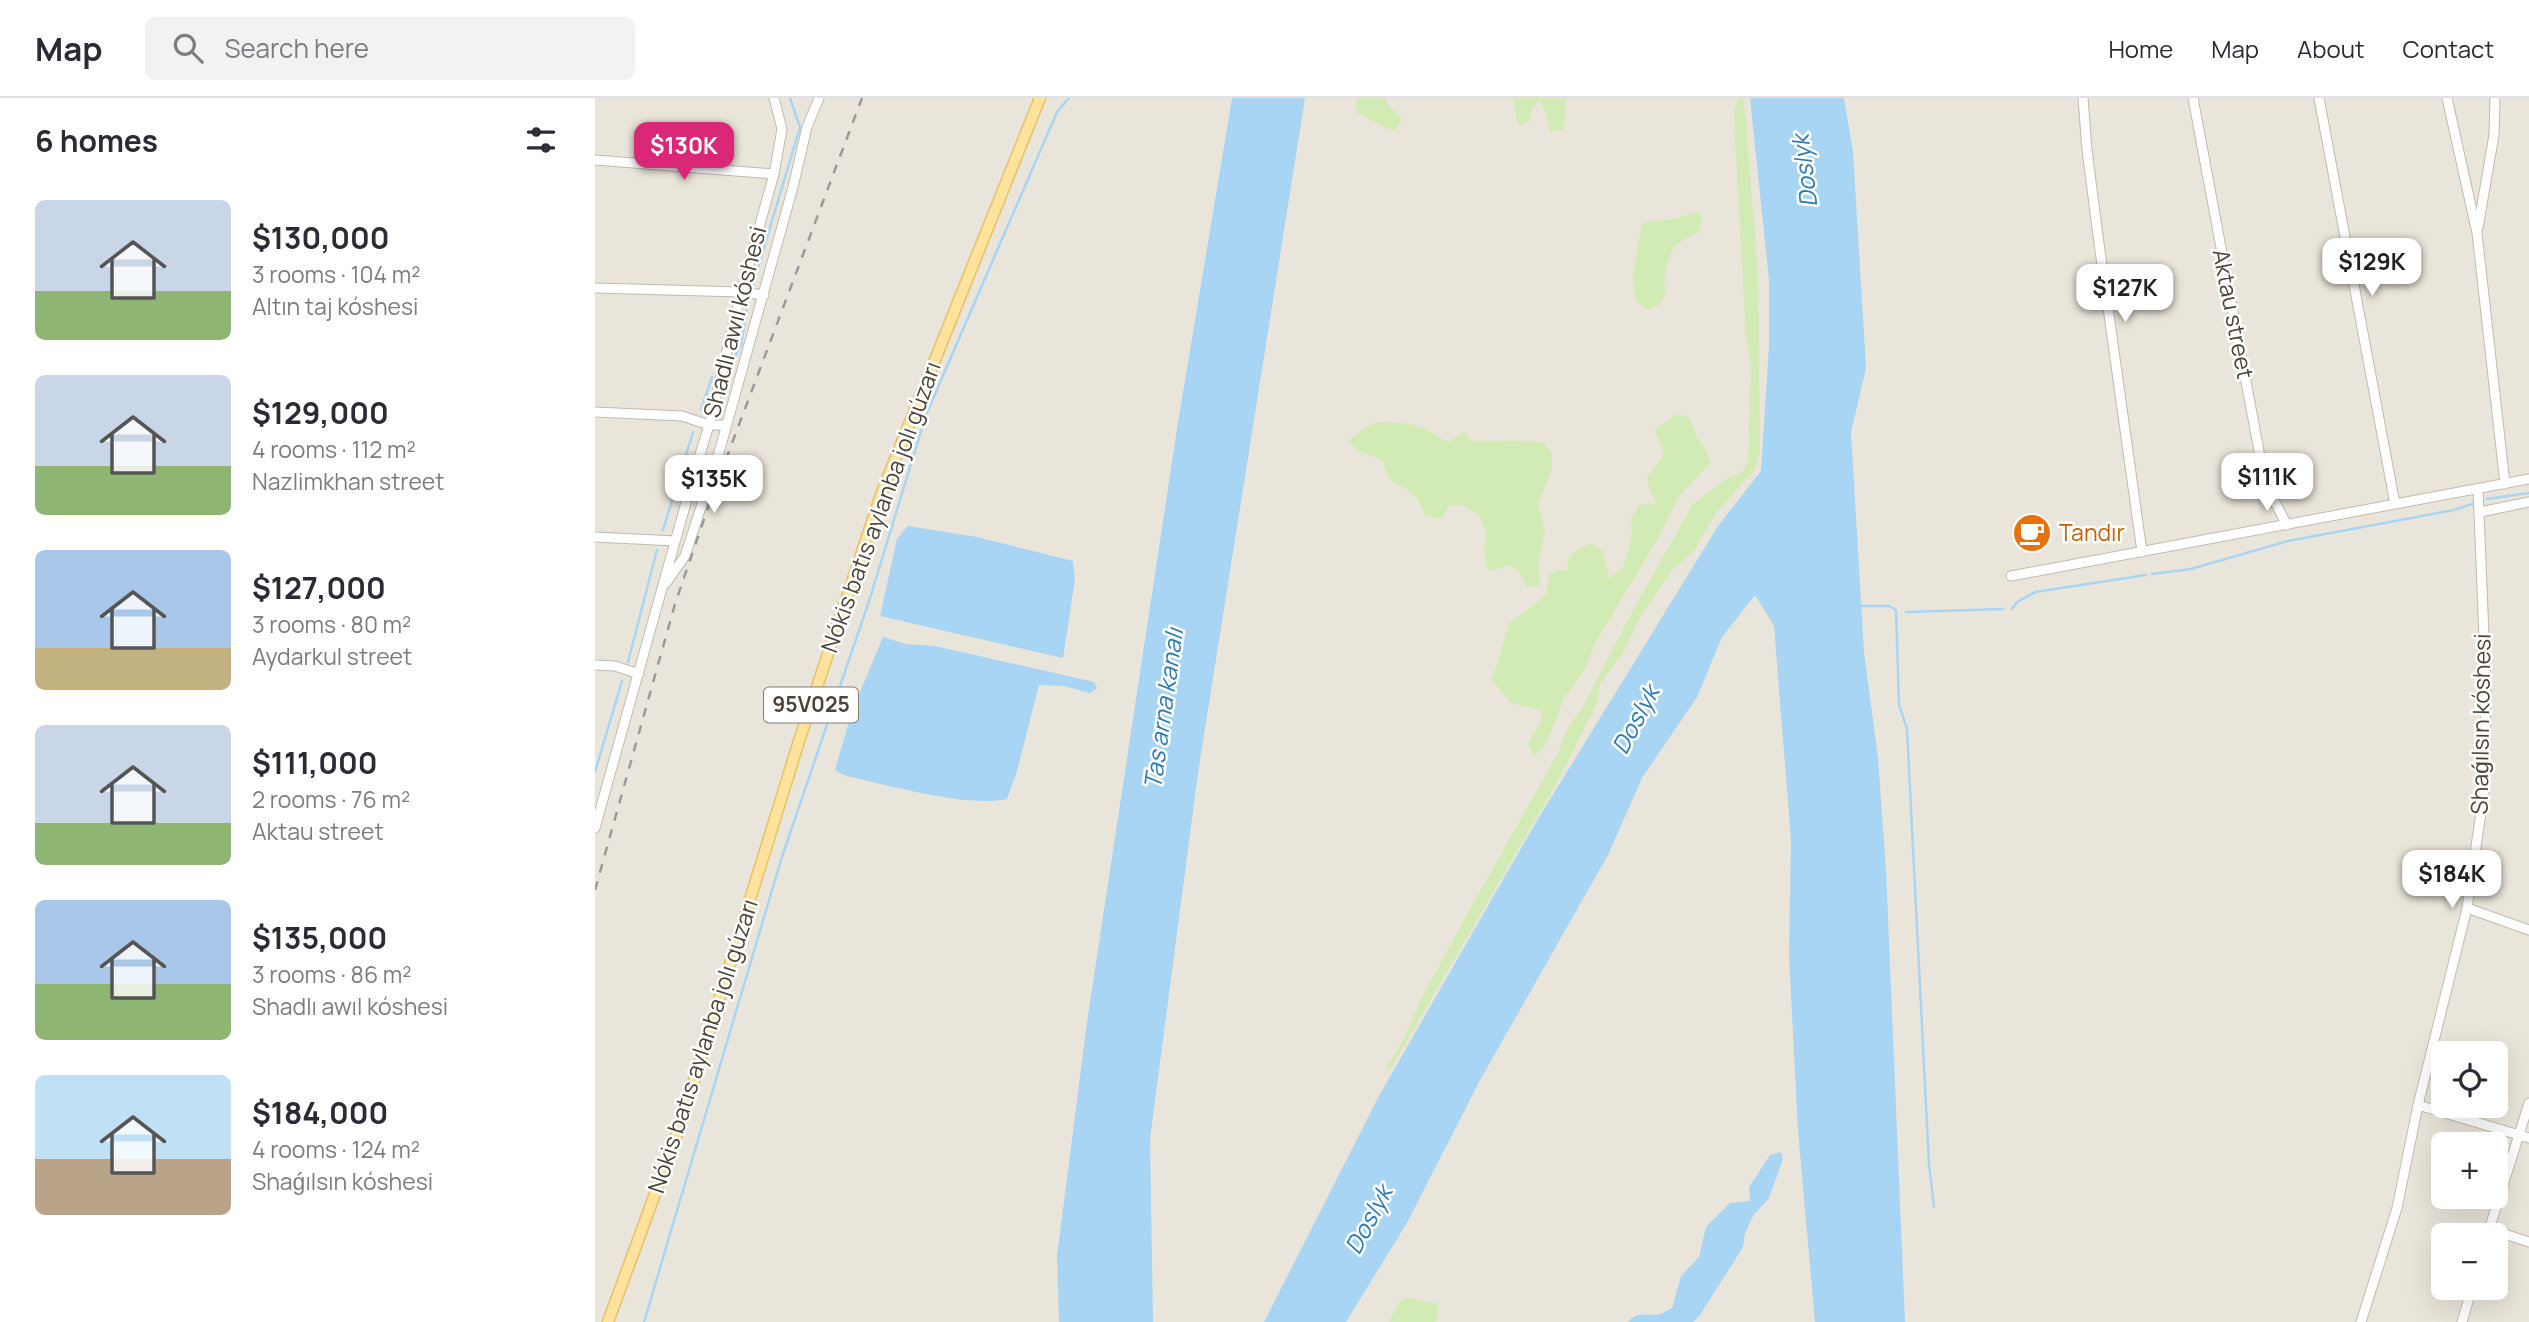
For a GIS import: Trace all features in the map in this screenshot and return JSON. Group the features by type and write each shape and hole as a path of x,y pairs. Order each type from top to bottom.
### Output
{"main road":[{"name":"Nókis batıs aylanba jolı gúzarı","path":"608,1322 680,1126 799,741 873,516 1040,98"}],"street":[{"name":"Shadlı awıl kóshesi","path":"595,828 709,425 741,292 774,174 782,129 774,98"},
{"path":"663,587 685,556 727,425 807,127 819,98"},
{"path":"2084,98 2087,150 2142,552"},
{"name":"Aktau street","path":"2193,98 2265,483 2287,525"},
{"path":"2319,98 2395,504"},
{"path":"2447,98 2477,233 2505,484"},
{"path":"2477,233 2494,135 2495,98"},
{"path":"595,160 774,174"},
{"path":"595,288 764,295"},
{"path":"595,412 682,416 709,425 727,425"},
{"path":"2011,576 2529,479"},
{"name":"Shaǵılsın kóshesi","path":"2361,1322 2397,1208 2418,1105 2467,908 2484,792 2486,685 2478,489"},
{"path":"2480,513 2529,502"},
{"path":"595,537 675,541"},
{"path":"595,665 615,666 639,674"},
{"path":"595,788 605,788"},
{"path":"2467,908 2529,930"},
{"path":"2491,1223 2524,1137 2529,1103"},
{"path":"2418,1105 2524,1137"},
{"path":"2508,1237 2529,1242"},
{"path":"2462,1322 2468,1300"}],"shaded area":[{"path":"595,98 2529,98 2529,1322 595,1322"}],"green space":[{"path":"1359,98 1386,98 1387,103 1402,120 1395,130 1380,125 1357,113 1355,103"},
{"path":"1513,98 1566,98 1564,130 1550,131 1539,100 1532,109 1529,121 1518,126"},
{"path":"1739,98 1743,98 1746,121 1758,276 1760,450 1755,469 1717,512 1694,551 1673,569 1642,614 1624,651 1600,684 1597,703 1561,775 1390,1070 1386,1069 1464,920 1558,753 1568,727 1581,710 1693,504 1728,478 1742,473 1748,460 1751,367 1746,338 1734,111"},
{"path":"1699,211 1702,218 1700,231 1675,245 1666,269 1666,294 1659,305 1648,310 1635,300 1633,273 1642,224"},
{"path":"1676,414 1690,418 1711,463 1679,496 1656,542 1594,645 1585,670 1565,696 1546,744 1534,756 1529,742 1541,722 1542,711 1510,702 1491,679 1509,623 1545,596 1548,575 1558,570 1567,570 1569,557 1582,547 1592,544 1603,551 1609,579 1624,566 1632,535 1631,519 1639,505 1657,503 1650,491 1647,477 1664,454 1655,430"},
{"path":"1377,422 1417,426 1449,442 1465,431 1470,441 1544,443 1552,453 1552,470 1538,504 1545,532 1539,561 1540,585 1527,587 1520,573 1511,565 1488,571 1483,549 1487,535 1480,517 1463,505 1450,505 1441,519 1425,516 1413,494 1389,478 1382,460 1357,450 1349,441"},
{"path":"1407,1297 1439,1304 1436,1322 1389,1322 1398,1304"}],"water":[{"name":"Tas arna kanalı","path":"1232,98 1305,98 1198,773 1150,1139 1153,1322 1059,1322 1057,1256 1087,1022 1179,416"},
{"name":"Doslyk","path":"1750,98 1844,98 1853,151 1866,368 1851,432 1864,652 1878,758 1886,870 1905,1322 1815,1322 1798,1131 1789,955 1791,840 1774,626 1755,595 1722,637 1697,697 1642,778 1608,855 1479,1082 1408,1221 1346,1322 1264,1322 1379,1096 1535,824 1718,526 1761,471 1769,345 1769,280"},
{"path":"908,526 977,537 1073,561 1075,579 1063,658 880,616 897,539"},
{"path":"883,637 1094,682 1097,688 1090,693 1064,686 1039,685 1007,799 991,801 950,798 846,776 835,770 852,711"},
{"path":"1781,1152 1783,1159 1769,1198 1753,1216 1745,1233 1743,1247 1700,1315 1693,1322 1628,1322 1636,1316 1661,1314 1672,1308 1681,1276 1699,1257 1706,1227 1730,1203 1750,1201 1749,1187 1770,1155"}],"waterway":[{"path":"752,288 800,127 790,98"},
{"path":"644,1322 781,860 870,598 926,415 1057,112 1069,98"},
{"path":"728,370 741,345 748,301"},
{"path":"701,410 712,377"},
{"path":"663,530 693,432"},
{"path":"2487,499 2529,493"},
{"path":"2152,574 2191,569 2288,541 2454,510 2475,503"},
{"path":"628,662 657,550"},
{"path":"2012,609 2017,602 2035,592 2146,575"},
{"path":"1858,606 1889,606 1896,610 1899,704 1907,729 1929,1165 1934,1207"},
{"path":"1906,612 2003,609"},
{"path":"595,772 622,681"}],"railway":[{"path":"595,890 675,604 711,499 862,98"}],"place":[{"name":"Tandır","path":"2032,533"}]}
